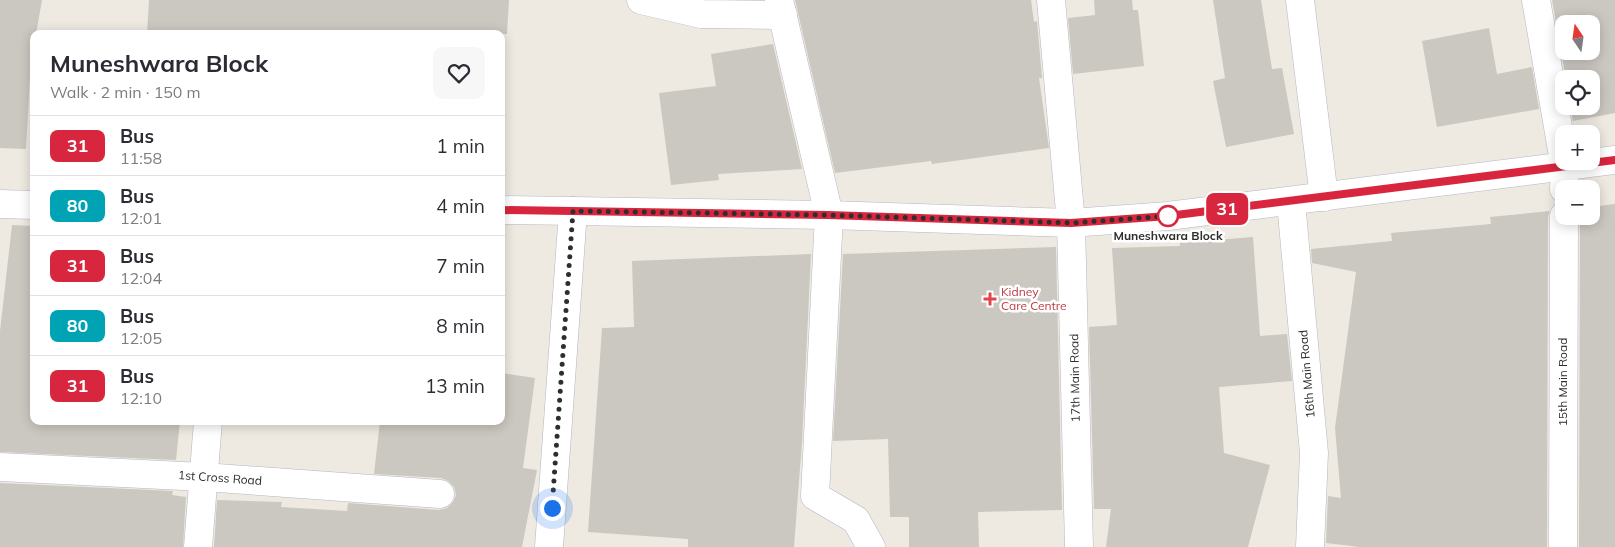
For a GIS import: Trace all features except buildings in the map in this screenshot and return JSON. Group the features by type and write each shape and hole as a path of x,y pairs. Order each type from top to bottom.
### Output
{"street":[{"path":"641,0 701,14 781,8 828,215 816,496 856,520 871,547"},
{"name":"17th Main Road","path":"1051,0 1071,223 1079,547"},
{"path":"1300,0 1324,198"},
{"path":"1536,0 1565,178"},
{"path":"505,210 828,215 1071,223 1168,216 1324,198 1565,178 1615,160"},
{"name":"16th Main Road","path":"1291,202 1314,453 1310,547"},
{"path":"0,204 30,205"},
{"path":"549,547 573,211"},
{"name":"15th Main Road","path":"1562,547 1564,225"},
{"path":"198,547 208,425"},
{"name":"1st Cross Road","path":"0,467 203,477 440,494"}],"bus line":[{"name":"31","path":"505,210 828,215 1071,223 1168,216 1291,202 1615,160"}],"place":[{"name":"Muneshwara Block","path":"1168,216"},
{"name":"Kidney Care Centre","path":"990,299"}],"route":[{"path":"552,508 573,211 828,215 1071,223 1168,216"}]}
